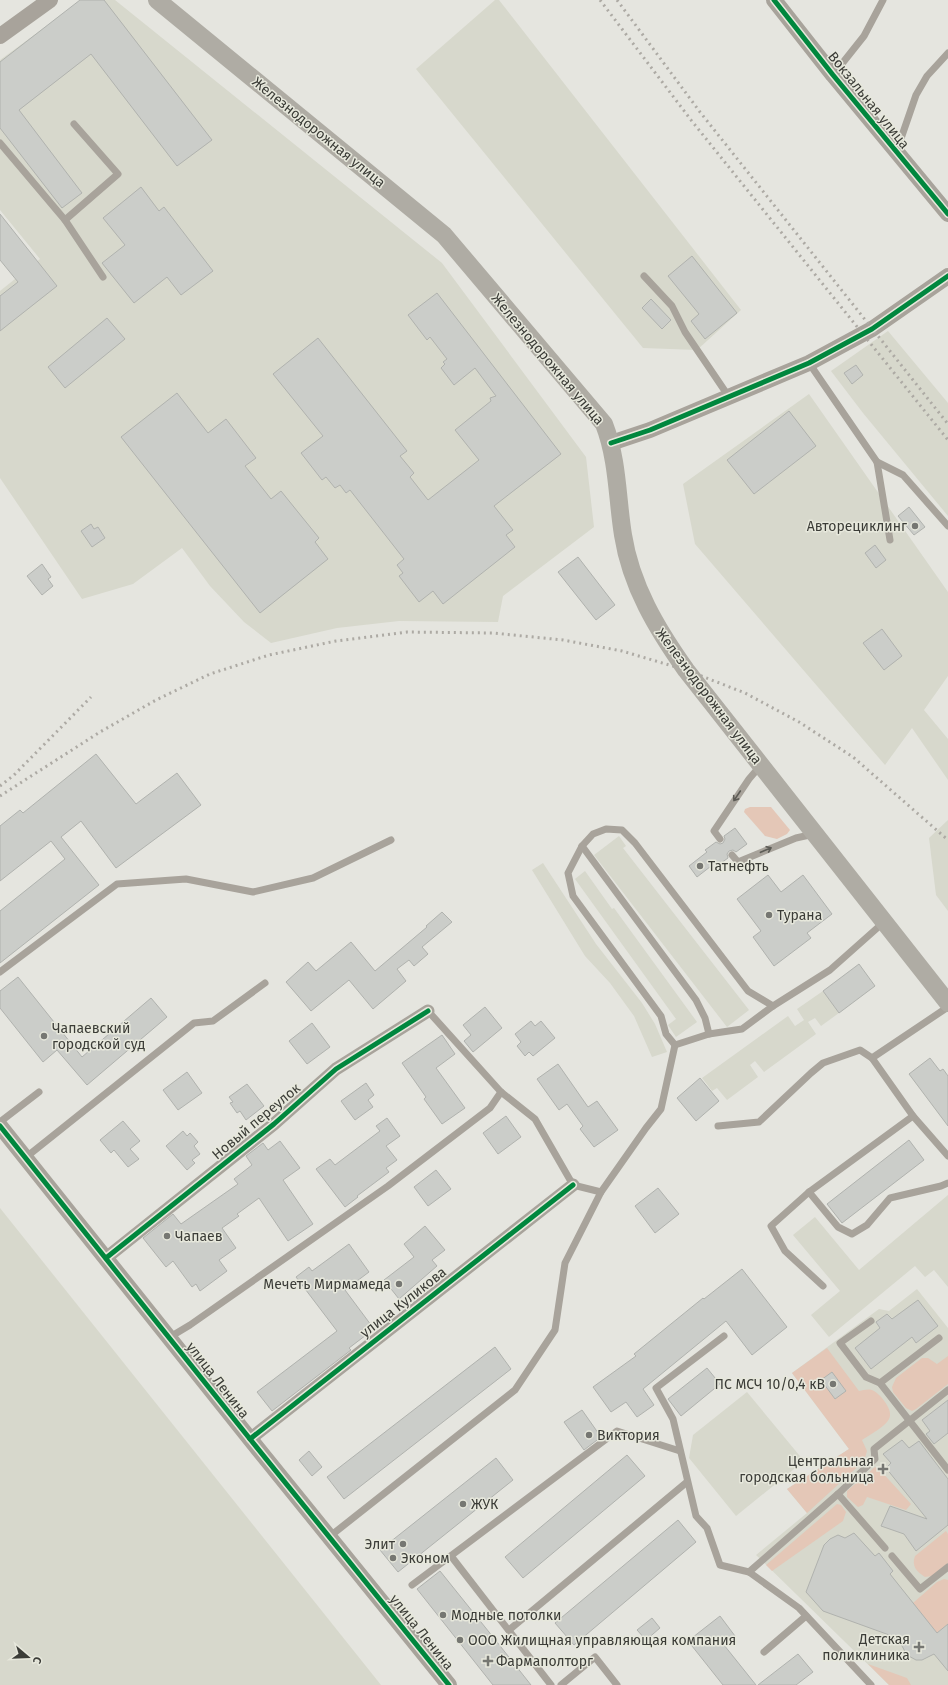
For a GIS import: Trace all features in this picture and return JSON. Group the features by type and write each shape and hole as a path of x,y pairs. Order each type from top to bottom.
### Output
{"main road":[{"name":"Железнодорожная улица","path":"157,0 444,235 597,415 604,424 611,443 616,468 623,537 632,573 645,604 661,634 686,670 948,1003"}],"street":[{"path":"0,36 50,0"},
{"name":"Вокзальная улица","path":"774,0 833,75 948,214"},
{"path":"611,443 650,430 809,363 872,329 948,276"},
{"name":"Новый переулок","path":"106,1258 274,1124 336,1069 428,1011"},
{"name":"улица Ленина","path":"0,1126 449,1685"},
{"name":"улица Куликова","path":"250,1439 572,1184"}],"lane":[{"path":"833,75 864,36 883,0"},
{"path":"896,152 916,95 927,76 948,53"},
{"path":"64,220 118,174 74,124"},
{"path":"0,143 64,220 103,277"},
{"path":"644,276 672,306 685,332 730,397"},
{"path":"809,363 877,462 890,540"},
{"path":"877,462 903,475 948,526"},
{"path":"720,839 714,831 749,779 761,765"},
{"path":"675,1045 666,1034 661,1016 573,896 568,873 582,846 593,834 600,831 606,829 622,830 635,843 748,991 773,1006"},
{"path":"732,854 738,862 796,838 815,834"},
{"path":"0,972 117,884 186,879 252,892 313,878 391,840"},
{"path":"582,846 696,1000 705,1018 710,1034"},
{"path":"675,1045 710,1034 742,1029 773,1006 830,970 885,922"},
{"path":"25,1158 194,1023 213,1022 265,984"},
{"path":"872,1058 948,1007"},
{"path":"428,1011 501,1092 535,1119 572,1184 601,1192"},
{"path":"330,1537 514,1390 555,1330 565,1262 601,1192 661,1109 675,1045"},
{"path":"718,1126 759,1122 823,1063 860,1050 872,1058 913,1116 948,1156"},
{"path":"0,1122 38,1092"},
{"path":"170,1337 190,1325 388,1186 490,1108 501,1092"},
{"path":"823,1286 785,1251 771,1226 809,1192 913,1116"},
{"path":"809,1192 838,1227 852,1234 867,1225 890,1198 948,1183"},
{"path":"871,1321 840,1344 866,1377 880,1383 948,1470"},
{"path":"724,1336 656,1388 673,1419 696,1516 707,1528 720,1564 749,1572 799,1608 871,1685"},
{"path":"880,1383 939,1338"},
{"path":"749,1572 838,1494 875,1459 874,1449 948,1390"},
{"path":"412,1585 617,1431 680,1451"},
{"path":"509,1630 687,1482"},
{"path":"838,1494 885,1548"},
{"path":"451,1556 551,1685"},
{"path":"892,1556 920,1589 948,1567"},
{"path":"764,1652 806,1616"},
{"path":"561,1685 595,1657 617,1685"}],"shaded area":[{"path":"82,0 115,0 442,263 586,457 594,527 503,596 498,622 399,621 337,628 271,643 244,622 210,586 182,548 133,584 82,599 0,478 0,291 40,259 0,210 0,60"},
{"path":"495,0 499,0 741,310 697,350 643,348 416,69"},
{"path":"888,331 948,403 948,516 863,413 831,371"},
{"path":"809,394 948,592 948,676 924,710 948,739 948,780 912,728 885,765 695,544 683,484"},
{"path":"750,807 771,807 790,830 787,834 777,839 765,836 744,812 745,809"},
{"path":"948,820 948,911 936,895 929,838"},
{"path":"619,836 626,846 623,848 749,1010 727,1027 594,855"},
{"path":"543,863 596,944 642,1003 655,1024 667,1052 652,1057 634,1016 610,983 585,956 532,870"},
{"path":"585,871 612,909 614,908 697,1022 676,1037 668,1025 676,1019 575,879"},
{"path":"823,991 839,1013 821,1026 815,1018 808,1022 816,1034 764,1072 755,1061 750,1065 758,1077 727,1100 717,1088 712,1091 702,1078 788,1016 795,1026 804,1020 797,1009"},
{"path":"948,1195 948,1287 934,1270 925,1277 915,1266 829,1337 811,1315 840,1291 793,1235 815,1217 859,1270"},
{"path":"0,1208 381,1685 0,1685"},
{"name":"Центральная городская больница","path":"917,1289 948,1328 948,1685 889,1685 756,1555 807,1513 787,1489 849,1449 792,1373 879,1309 889,1311"},
{"path":"827,1348 859,1391 870,1390 874,1391 880,1396 889,1408 890,1416 887,1422 877,1431 862,1440 867,1451 864,1461 807,1513 787,1489 849,1449 792,1373"},
{"path":"948,1356 948,1384 916,1409 912,1411 906,1408 893,1392 892,1387 896,1378 922,1358 928,1358 937,1364"},
{"path":"747,1392 804,1461 736,1516 689,1458 693,1435"},
{"path":"875,1467 879,1469 911,1504 906,1510 867,1497 863,1505 858,1507 847,1497 847,1491"},
{"path":"837,1504 841,1505 846,1512 843,1521 772,1571 766,1565"},
{"path":"946,1531 948,1534 948,1563 932,1576 925,1577 914,1566 915,1556"},
{"path":"944,1579 948,1580 948,1624 937,1633 913,1603 937,1582"},
{"path":"868,1664 907,1678 911,1685 889,1685"}],"building":[{"path":"80,0 104,0 212,140 177,166 91,54 19,110 82,193 62,208 0,128 0,62"},
{"path":"141,187 159,211 164,207 213,271 181,295 167,277 134,303 102,263 125,245 103,218"},
{"path":"0,214 57,286 0,331 0,296 18,282 0,260"},
{"path":"692,256 737,313 705,339 691,321 699,314 668,276"},
{"path":"437,293 561,454 494,506 513,530 506,535 515,547 443,604 433,591 419,602 399,576 403,573 397,565 404,559 350,490 346,493 340,485 335,488 326,477 322,480 301,453 323,436 273,374 318,338 407,451 400,456 414,473 410,477 428,500 479,460 455,430 491,401 490,398 496,396 475,368 454,385 441,368 445,364 443,362 447,359 430,337 427,340 408,315"},
{"path":"651,299 671,320 662,329 642,308"},
{"path":"107,318 125,339 65,388 48,367"},
{"path":"856,365 863,375 852,384 844,373"},
{"path":"177,393 208,433 226,419 256,458 245,466 271,499 281,491 319,538 315,542 328,559 260,613 121,437"},
{"path":"789,411 816,446 754,494 727,460"},
{"path":"909,507 925,527 914,535 898,516"},
{"path":"91,524 94,529 98,527 105,538 92,547 81,531"},
{"path":"875,545 886,560 876,568 865,553"},
{"path":"578,557 615,605 596,620 558,572"},
{"path":"42,564 51,577 48,579 53,586 42,595 27,576"},
{"path":"882,629 902,656 884,670 863,643"},
{"path":"96,754 136,804 177,773 201,805 116,868 81,821 61,837 99,885 0,963 0,911 65,859 51,841 0,881 0,826 20,810 23,813"},
{"path":"735,828 747,844 736,852 733,850 729,851 727,854 728,858 717,866 715,863 697,877 689,866 707,852 705,850 716,842 720,844 723,843 725,839 724,836"},
{"path":"768,875 781,892 803,875 832,914 807,933 811,938 774,966 753,937 761,931 737,899"},
{"path":"442,912 452,922 422,947 428,954 414,966 409,960 397,969 406,981 373,1009 349,980 311,1011 286,982 308,962 316,971 351,942 375,971 427,927 426,926"},
{"path":"859,964 875,986 839,1013 823,991"},
{"path":"18,977 82,1057 151,998 167,1017 87,1085 57,1050 43,1062 0,1008 0,991"},
{"path":"485,1007 502,1028 473,1052 464,1041 471,1035 463,1025"},
{"path":"531,1021 535,1026 541,1021 555,1038 533,1056 529,1052 525,1056 517,1046 521,1042 515,1034"},
{"path":"312,1023 330,1047 307,1064 289,1041"},
{"path":"442,1035 455,1054 436,1068 465,1108 442,1124 424,1099 426,1097 402,1063"},
{"path":"930,1058 940,1071 943,1069 948,1076 948,1126 909,1074"},
{"path":"558,1064 588,1107 597,1101 618,1130 594,1147 580,1129 583,1126 567,1104 559,1110 537,1079"},
{"path":"187,1072 202,1093 178,1110 163,1090"},
{"path":"700,1078 719,1101 696,1121 677,1098"},
{"path":"366,1083 374,1095 368,1100 373,1107 355,1120 341,1101"},
{"path":"247,1084 264,1106 246,1120 240,1111 237,1113 230,1103 233,1102 229,1097"},
{"path":"506,1116 521,1137 498,1154 483,1133"},
{"path":"387,1118 400,1136 386,1146 397,1160 386,1168 389,1172 345,1207 316,1169 330,1159 335,1165 380,1131 376,1126"},
{"path":"123,1121 140,1141 130,1149 139,1159 128,1167 114,1150 111,1153 100,1140"},
{"path":"183,1131 187,1136 190,1133 198,1142 194,1146 200,1154 192,1160 195,1163 187,1170 166,1146"},
{"path":"909,1140 924,1160 842,1223 827,1204"},
{"path":"280,1141 300,1168 283,1180 313,1224 288,1241 259,1198 237,1214 239,1216 222,1228 236,1248 219,1260 227,1271 200,1291 196,1284 192,1287 173,1261 166,1267 143,1238 173,1214 181,1224 238,1184 234,1179 252,1165 246,1156 263,1143 268,1150"},
{"path":"436,1170 451,1189 428,1206 414,1187"},
{"path":"658,1188 679,1214 655,1233 635,1206"},
{"path":"425,1226 445,1250 432,1260 437,1266 399,1299 384,1280 414,1257 404,1244"},
{"path":"349,1244 369,1272 345,1290 374,1329 349,1348 351,1350 272,1411 257,1392 337,1331 296,1277 309,1267 312,1271"},
{"path":"742,1269 787,1327 752,1355 726,1321 643,1389 654,1405 637,1417 626,1402 611,1412 593,1387 636,1356 634,1354 703,1298 704,1299"},
{"path":"918,1300 938,1326 916,1343 912,1337 871,1369 855,1348 880,1328 876,1322 887,1314 892,1319"},
{"path":"495,1347 511,1369 344,1499 327,1477"},
{"path":"707,1368 720,1384 681,1416 668,1399"},
{"name":"ПС МСЧ 10/0,4 кВ","path":"832,1372 846,1391 835,1399 821,1380"},
{"path":"948,1400 948,1433 934,1444 926,1434 930,1431 922,1420"},
{"path":"582,1410 601,1437 584,1450 564,1422"},
{"path":"902,1440 909,1448 919,1441 948,1479 948,1525 916,1551 904,1534 881,1526 890,1506 927,1519 886,1468 891,1463 883,1454"},
{"path":"309,1451 322,1467 312,1476 299,1460"},
{"path":"627,1455 645,1476 523,1578 505,1557"},
{"path":"496,1458 513,1480 398,1572 380,1550"},
{"path":"678,1520 696,1542 574,1645 555,1623"},
{"path":"854,1533 875,1556 879,1553 893,1571 890,1574 937,1633 948,1624 948,1671 934,1654 922,1660 916,1660 907,1655 902,1646 892,1636 823,1611 806,1592 824,1545 830,1539 838,1535 845,1538"},
{"path":"440,1571 531,1685 493,1685 417,1589"},
{"path":"720,1616 735,1636 724,1645 756,1685 723,1685 688,1641"},
{"path":"652,1618 660,1628 646,1640 637,1630"},
{"path":"798,1654 813,1672 796,1685 758,1685"}],"railway":[{"path":"600,0 691,120 948,440"},
{"path":"617,0 700,112 948,424"},
{"path":"0,796 100,732 156,700 210,674 269,655 336,641 407,632 493,633 563,640 622,651 686,670 745,693 799,722 853,757 948,840"},
{"path":"0,786 14,775 91,697"}],"cycle path":[{"path":"774,0 833,75 948,214"},
{"path":"611,443 650,430 809,363 872,329 948,276"},
{"path":"106,1258 274,1124 336,1069 428,1011"},
{"path":"0,1126 449,1685"},
{"path":"250,1439 573,1185"}],"place":[{"name":"Авторециклинг","path":"915,526"},
{"name":"Татнефть","path":"700,866"},
{"name":"Турана","path":"769,915"},
{"name":"Чапаевский городской суд","path":"44,1036"},
{"name":"Чапаев","path":"167,1236"},
{"name":"Мечеть Мирмамеда","path":"399,1284"},
{"name":"ПС МСЧ 10/0,4 кВ","path":"833,1384"},
{"name":"Виктория","path":"589,1435"},
{"name":"Центральная городская больница","path":"883,1469"},
{"name":"ЖУК","path":"463,1504"},
{"name":"Элит","path":"403,1544"},
{"name":"Эконом","path":"393,1558"},
{"name":"Модные потолки","path":"443,1615"},
{"name":"ООО Жилищная управляющая компания","path":"460,1640"},
{"name":"Детская поликлиника","path":"919,1647"},
{"name":"Фармаполторг","path":"488,1661"}]}
